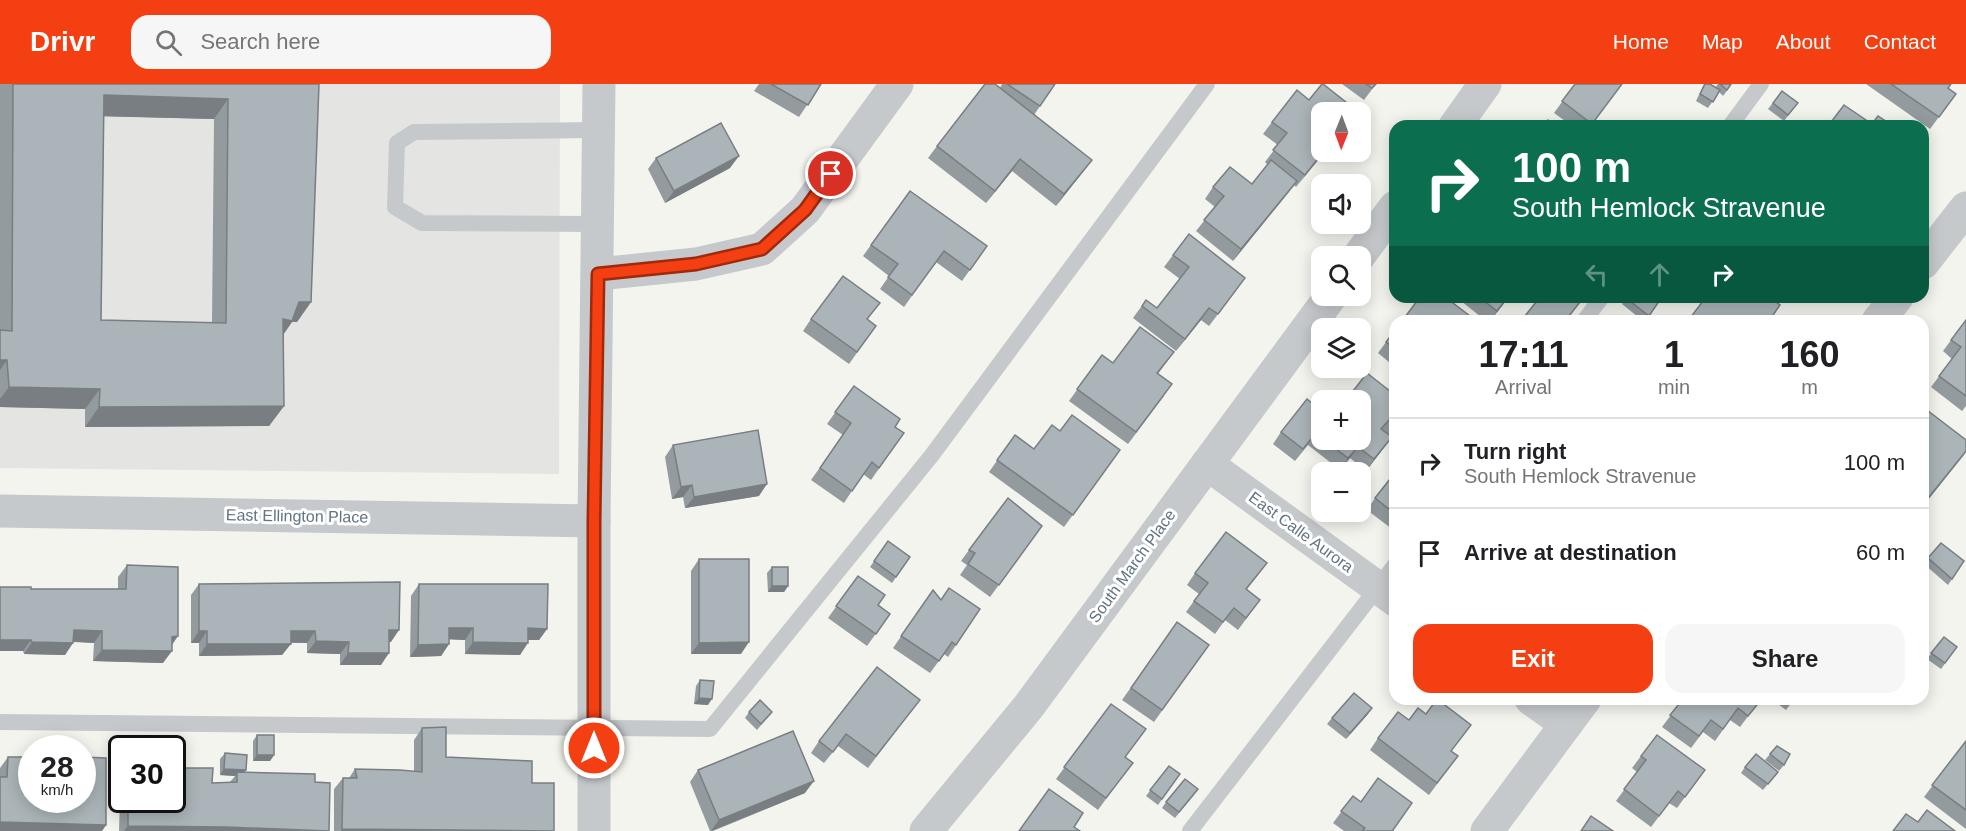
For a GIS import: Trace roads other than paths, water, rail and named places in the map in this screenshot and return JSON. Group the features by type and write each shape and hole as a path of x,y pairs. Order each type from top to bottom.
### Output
{"street":[{"path":"594,831 594,521 599,84"},
{"path":"598,274 696,264 762,249 805,210 897,84"},
{"path":"1459,120 1485,84"},
{"path":"1929,255 1966,208"},
{"path":"1366,246 1389,215"},
{"path":"1883,315 1892,303"},
{"name":"South March Place","path":"926,831 1029,706 1323,306"},
{"name":"East Calle Aurora","path":"1208,464 1389,584"},
{"name":"East Ellington Place","path":"0,511 594,521"},
{"path":"1487,831 1575,711 1553,705"}],"lane":[{"path":"0,722 710,729 932,455 1207,84"},
{"path":"1734,120 1761,84"},
{"path":"598,224 422,223 395,207 397,143 414,132 599,130"},
{"path":"1190,831 1389,584"}]}
